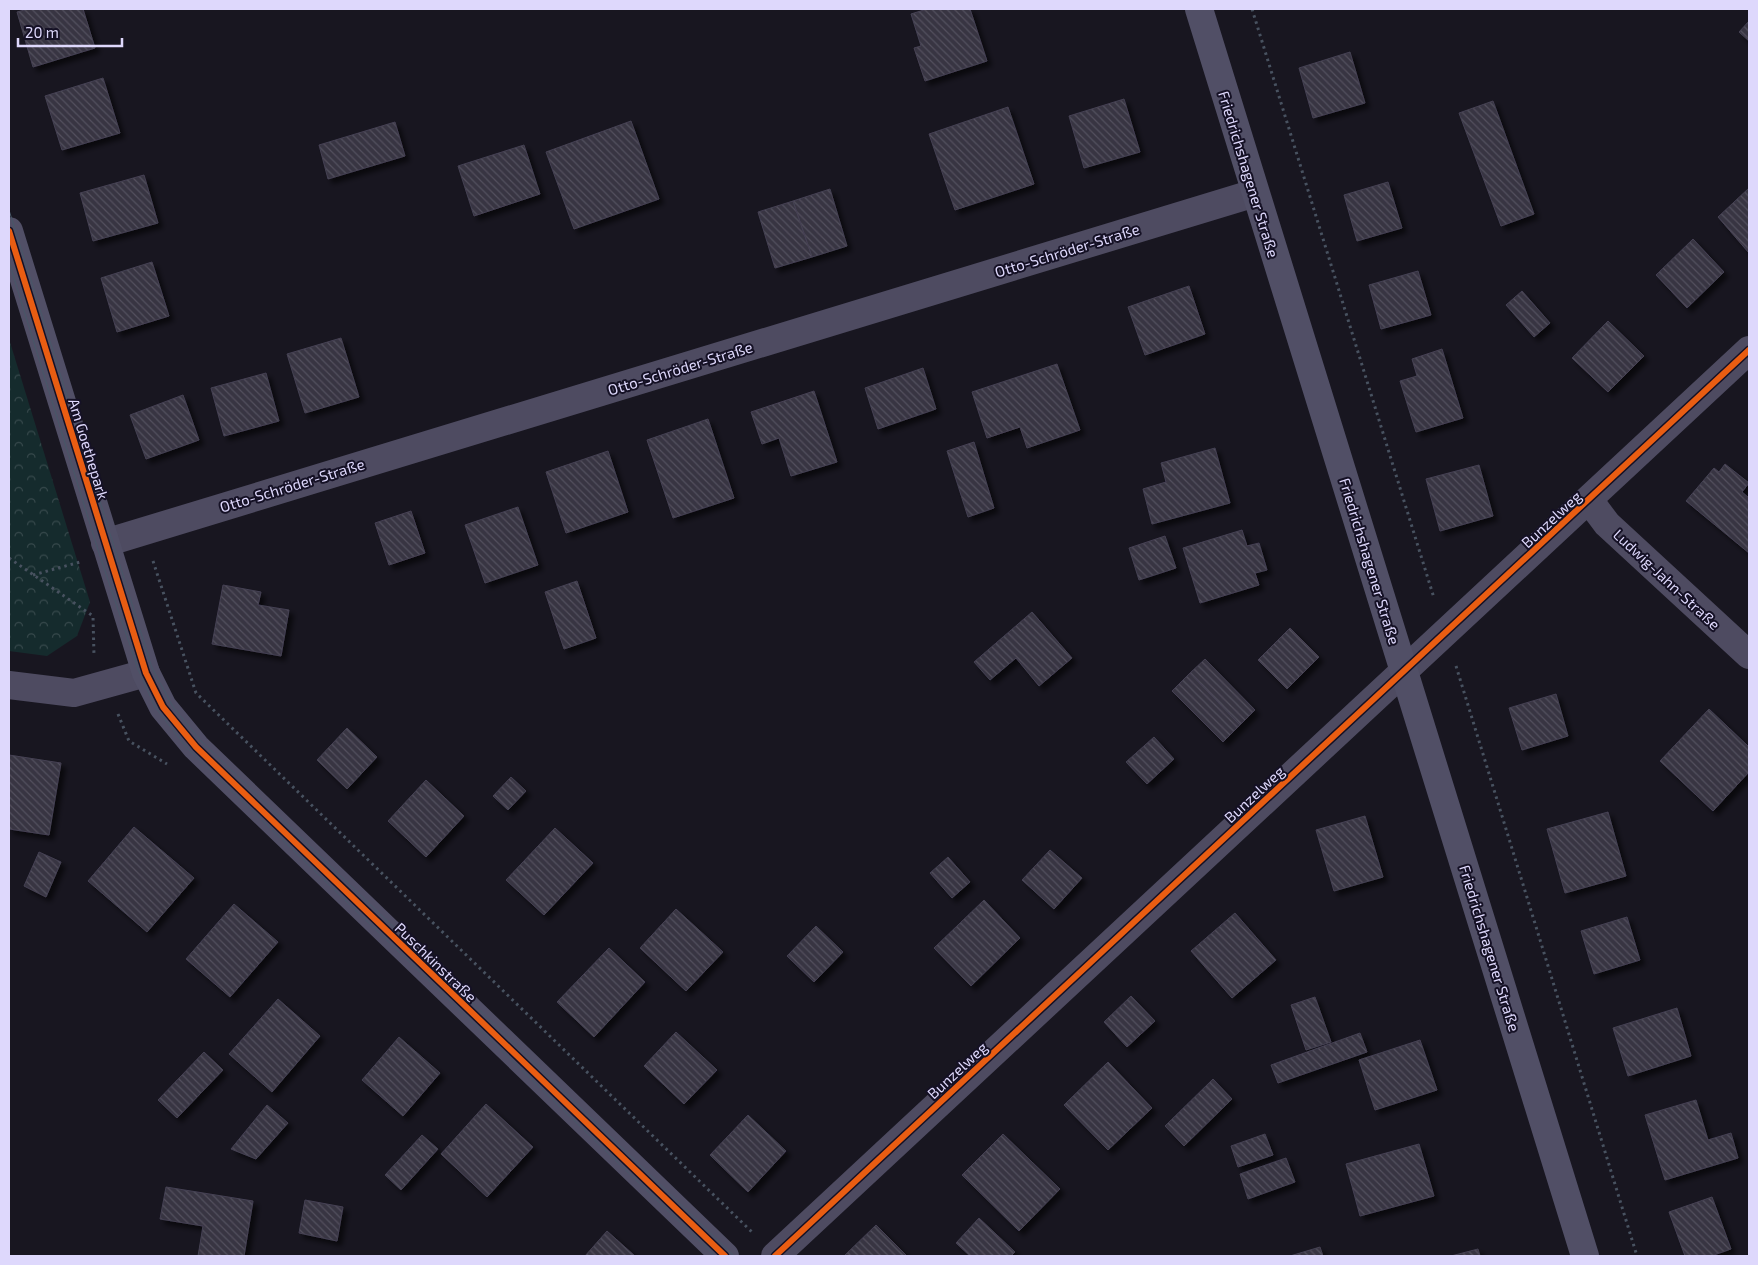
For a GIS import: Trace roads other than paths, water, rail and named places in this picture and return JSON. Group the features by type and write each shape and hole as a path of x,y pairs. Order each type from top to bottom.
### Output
{"main road":[{"name":"Friedrichshagener Straße","path":"1199,9 1586,1256"},
{"name":"Am Goethepark","path":"9,231 104,543 146,673"},
{"name":"Puschkinstraße","path":"146,673 162,707 196,747 725,1256"}],"street":[{"name":"Otto-Schröder-Straße","path":"104,543 1255,192"},
{"name":"Bunzelweg","path":"775,1256 1446,634 1749,350"},
{"name":"Ludwig-Jahn-Straße","path":"1589,500 1607,524 1749,655"},
{"path":"9,685 74,693 146,673"}],"tram line":[{"path":"9,210 152,668 173,707 201,741 734,1256"},
{"path":"9,262 99,553 138,669 155,707 187,748 715,1256"}]}
